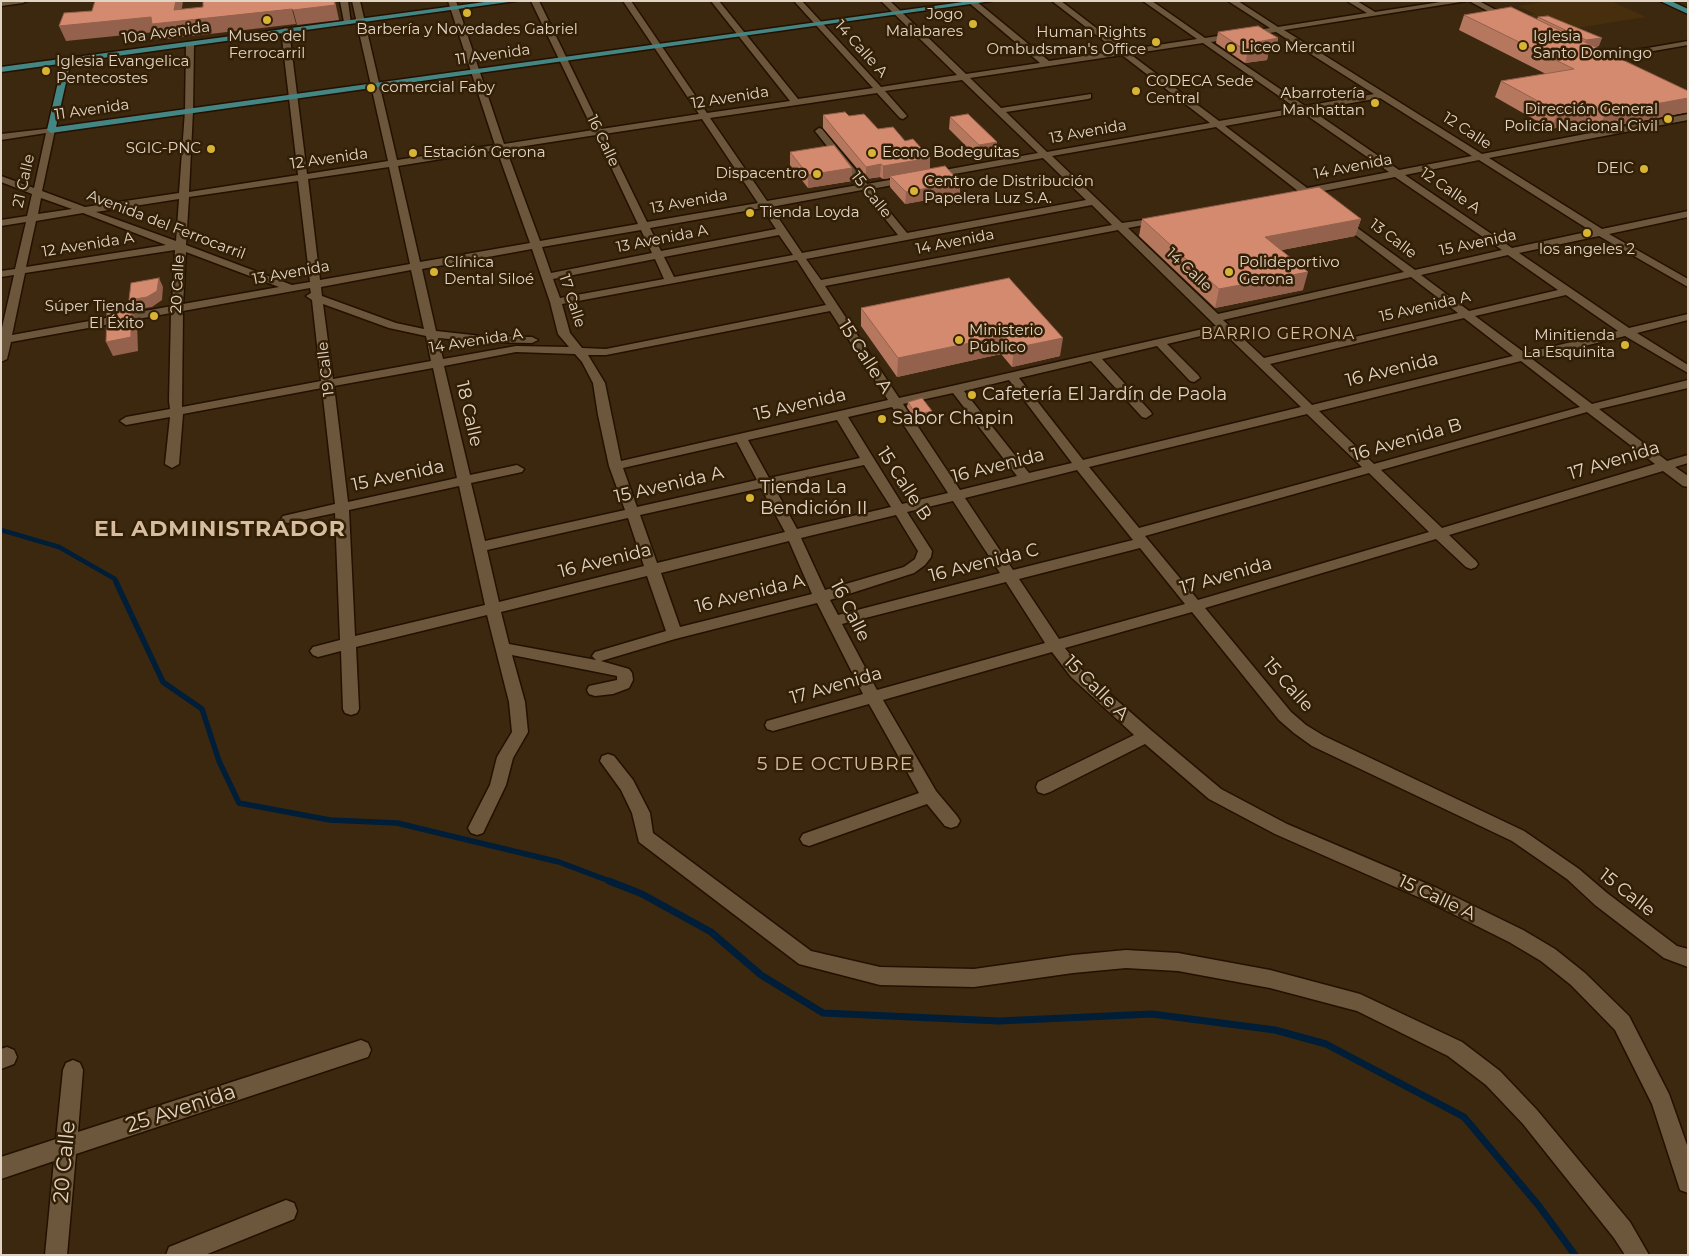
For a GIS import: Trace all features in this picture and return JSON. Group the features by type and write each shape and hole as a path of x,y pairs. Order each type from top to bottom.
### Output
{"main road":[{"name":"10a Avenida","path":"1,71 348,22 453,5 512,1"},
{"name":"11 Avenida","path":"51,130 988,1"},
{"path":"1664,1 1688,12"},
{"path":"65,69 75,62 109,55"},
{"name":"10a Avenida","path":"1,71 48,65 61,65 65,69"},
{"name":"21 Calle","path":"51,130 65,69"}],"street":[{"path":"1,4 23,1"},
{"path":"344,1 348,22"},
{"name":"18 Calle","path":"356,1 502,648 517,702 520,732 505,757 498,785 477,828"},
{"name":"16 Calle","path":"535,1 670,280"},
{"name":"15 Calle A","path":"627,1 820,287 1054,644 1076,673 1146,736 1216,794 1243,810 1319,847 1431,894 1516,936 1548,955 1578,979 1622,1023 1640,1055 1662,1102 1688,1182"},
{"path":"715,1 796,103"},
{"name":"14 Calle A","path":"798,1 903,116"},
{"name":"14 Calle","path":"885,1 1092,202 1262,362 1471,564"},
{"name":"13 Calle","path":"1056,1 1688,483"},
{"name":"12 Calle A","path":"1147,1 1627,332 1688,370"},
{"name":"12 Calle","path":"1232,1 1601,233 1688,284"},
{"path":"1351,1 1375,15"},
{"name":"12 Avenida","path":"1,223 393,165 1463,1"},
{"path":"1473,1 1517,23"},
{"path":"973,2 1048,65"},
{"name":"17 Calle","path":"453,5 501,148 556,302 564,334 599,383 616,466 634,512 675,634"},
{"name":"19 Calle","path":"285,30 342,508 351,709"},
{"path":"1592,60 1688,43"},
{"name":"20 Calle","path":"172,464 177,412 175,401 177,308 189,111 190,44"},
{"path":"1584,56 1608,68"},
{"name":"13 Avenida","path":"3,339 1383,95"},
{"path":"999,111 1088,96"},
{"name":"14 Avenida","path":"1484,160 1688,117"},
{"name":"14 Avenida","path":"1292,197 1688,122"},
{"name":"11 Avenida","path":"1,137 51,130"},
{"name":"21 Calle","path":"1,359 3,339 51,130"},
{"name":"15 Calle","path":"819,130 905,237"},
{"name":"Avenida del Ferrocarril","path":"1,179 393,326 432,334 482,339 546,340 576,349"},
{"name":"14 Avenida","path":"556,302 1092,202"},
{"name":"15 Avenida","path":"616,466 1159,342 1221,323 1412,274 1688,214"},
{"name":"14 Avenida","path":"820,287 1174,219"},
{"name":"13 Avenida A","path":"547,276 782,231"},
{"name":"12 Avenida A","path":"1,274 180,246"},
{"name":"15 Avenida A","path":"1262,362 1567,291"},
{"name":"14 Avenida A","path":"126,421 516,349 576,349 606,352 832,306"},
{"name":"16 Avenida","path":"318,651 1688,317"},
{"path":"1159,342 1194,378"},
{"path":"1092,356 1146,414"},
{"name":"15 Calle","path":"1011,375 1080,465 1285,716 1318,741 1518,836 1573,874 1601,899 1680,955"},
{"name":"16 Avenida B","path":"1140,538 1589,408 1688,384"},
{"path":"956,389 1026,478"},
{"name":"15 Calle B","path":"840,415 925,551 924,557 909,570"},
{"name":"16 Calle","path":"741,438 793,535 821,597 872,696 930,796 951,821"},
{"name":"17 Avenida","path":"773,725 1054,644 1195,606 1688,459"},
{"name":"15 Avenida A","path":"480,547 867,460"},
{"name":"15 Avenida","path":"288,519 517,469"},
{"name":"16 Avenida C","path":"834,621 1009,576 1140,538"},
{"name":"16 Avenida A","path":"600,656 675,634 821,597 909,570"},
{"path":"502,648 616,670 624,674 625,680 623,684 613,688 595,690"},
{"path":"1044,787 1146,736"},
{"path":"608,761 627,785 641,812 645,837 806,958 880,976 974,978 1073,964 1126,960 1178,962 1270,979 1360,1003 1455,1049 1493,1078 1530,1117 1622,1230 1638,1255"},
{"path":"809,839 930,796"},
{"name":"25 Avenida","path":"1,1168 361,1050"},
{"name":"20 Calle","path":"56,1255 73,1070"},
{"path":"177,1255 286,1211"}],"shaded area":[{"path":"1549,1 1611,1 1646,17 1558,31 1514,18 1535,14 1518,6"}],"building":[{"path":"95,1 176,1 174,10 203,7 203,2 206,1 334,1 335,5 152,24 151,17 59,26 64,13 92,11"},
{"path":"1511,7 1688,91 1688,98 1606,113 1592,106 1558,112 1501,81 1574,69 1464,15"},
{"path":"1548,16 1602,38 1586,40 1538,17"},
{"path":"1258,26 1278,38 1257,42 1269,49 1248,52 1218,32"},
{"path":"845,112 849,116 864,114 878,129 893,127 905,141 913,139 930,158 866,167 823,115"},
{"path":"968,114 997,142 979,145 950,117"},
{"path":"834,145 852,168 808,175 790,152"},
{"path":"945,166 960,182 906,192 890,176"},
{"name":"Polideportivo Gerona","path":"1319,187 1361,219 1265,237 1308,272 1219,289 1142,219"},
{"path":"159,278 157,291 147,297 129,300 131,283"},
{"name":"Ministerio Público","path":"1009,278 1063,338 1014,348 1003,336 898,358 861,308"},
{"path":"131,309 131,337 106,342 107,313"},
{"path":"922,398 932,411 916,415 908,402"}],"waterway":[{"path":"1,530 59,547 115,579 117,583"},
{"path":"116,582 163,682 202,709 219,761 239,803 330,820 397,823 559,862 612,882"},
{"path":"609,881 642,894 711,932 761,975 823,1013 999,1021 1152,1014 1275,1030 1326,1044 1464,1117 1539,1206 1575,1255"}],"place":[{"name":"Barbería y Novedades Gabriel","path":"467,13"},
{"name":"Museo del Ferrocarril","path":"267,20"},
{"name":"Jogo Malabares","path":"973,24"},
{"name":"Human Rights Ombudsman's Office","path":"1156,42"},
{"name":"Iglesia Santo Domingo","path":"1523,46"},
{"name":"Liceo Mercantil","path":"1231,48"},
{"name":"Iglesia Evangelica Pentecostes","path":"46,71"},
{"name":"comercial Faby","path":"371,88"},
{"name":"CODECA Sede Central","path":"1136,91"},
{"name":"Abarrotería Manhattan","path":"1375,103"},
{"name":"Dirección General Policía Nacional Civil","path":"1668,119"},
{"name":"SGIC-PNC","path":"211,149"},
{"name":"Estación Gerona","path":"413,153"},
{"name":"Econo Bodeguitas","path":"872,153"},
{"name":"DEIC","path":"1644,169"},
{"name":"Dispacentro","path":"817,174"},
{"name":"Centro de Distribución Papelera Luz S.A.","path":"914,191"},
{"name":"Tienda Loyda","path":"750,213"},
{"name":"los angeles 2","path":"1587,233"},
{"name":"Clínica Dental Siloé","path":"434,272"},
{"name":"Polideportivo Gerona","path":"1229,272"},
{"name":"Súper Tienda El Éxito","path":"154,316"},
{"name":"Ministerio Público","path":"959,340"},
{"name":"Minitienda La Esquinita","path":"1625,345"},
{"name":"Cafetería El Jardín de Paola","path":"972,395"},
{"name":"Sabor Chapin","path":"882,419"},
{"name":"Tienda La Bendición II","path":"750,498"}],"district":[{"name":"BARRIO GERONA","path":"1278,334"},
{"name":"EL ADMINISTRADOR","path":"220,530"},
{"name":"5 DE OCTUBRE","path":"835,764"}]}
